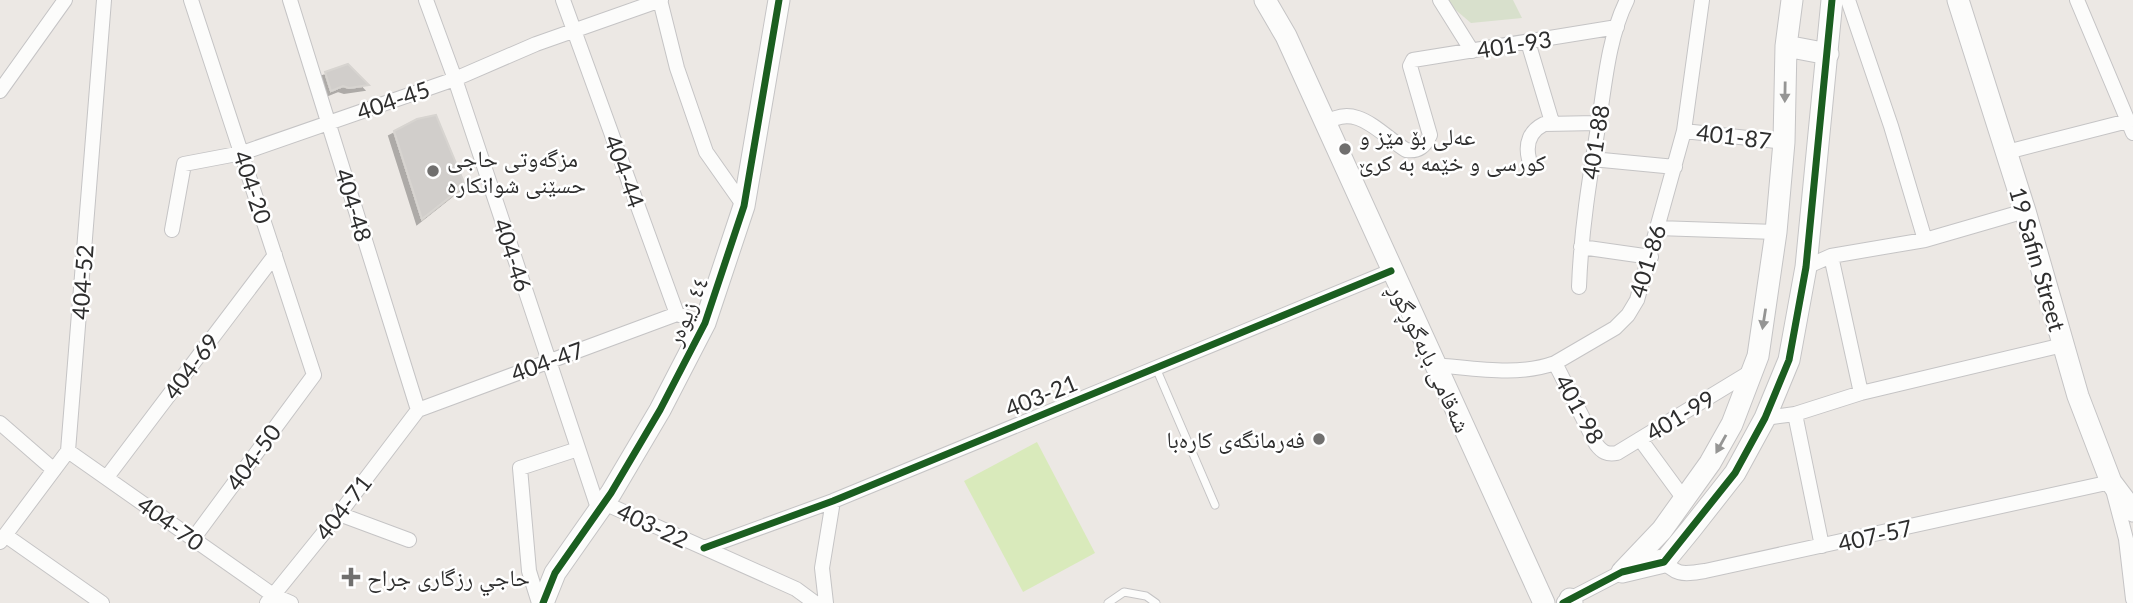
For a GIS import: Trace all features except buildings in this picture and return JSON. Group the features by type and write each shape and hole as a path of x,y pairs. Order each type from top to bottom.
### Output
{"street":[{"path":"0,91 65,0"},
{"name":"404-52","path":"68,452 104,0"},
{"name":"404-20","path":"191,0 314,375"},
{"name":"404-48","path":"290,0 418,410"},
{"name":"404-46","path":"426,0 455,79 578,449 601,507"},
{"name":"404-44","path":"563,0 677,314"},
{"path":"661,0 677,68 706,152 744,206"},
{"name":"404-45","path":"172,230 184,164 242,153 455,79 574,31 661,0"},
{"name":"٤٤ زیوەر","path":"541,603 555,573 601,507 660,410 705,323 744,206 779,0"},
{"name":"شەقامی بابەگوڕگوڕ","path":"1265,0 1286,36 1324,125 1544,603"},
{"path":"1440,0 1472,51"},
{"name":"401-88","path":"1579,287 1581,247 1598,123 1617,27 1627,0"},
{"name":"401-86","path":"1434,365 1521,371 1555,363 1622,322 1637,300 1651,257 1684,131 1702,0"},
{"path":"1622,572 1649,545 1721,444 1732,424 1758,356 1776,232 1784,142 1786,46 1791,0"},
{"path":"1568,602 1622,572 1664,562 1735,473 1765,418 1789,360 1806,267 1832,0"},
{"path":"1847,0 1891,126 1925,240"},
{"name":"19 Safin Street","path":"1958,0 2025,211 2078,396 2111,482 2133,511"},
{"path":"2007,152 2130,127 2077,0"},
{"name":"401-93","path":"1324,125 1336,117 1357,116 1406,150 1420,149 1430,135 1411,62 1416,59 1617,27"},
{"path":"1528,42 1552,122"},
{"path":"1786,46 1828,54"},
{"path":"1529,159 1527,145 1532,133 1544,124 1598,123"},
{"name":"401-87","path":"1684,131 1784,142"},
{"path":"1592,159 1675,167"},
{"path":"1806,267 1831,256 1925,240 2025,211"},
{"path":"1657,228 1776,232"},
{"path":"1581,247 1651,257"},
{"name":"404-69","path":"107,477 275,256"},
{"path":"1831,256 1861,393"},
{"name":"403-21","path":"704,548 833,501 1391,271"},
{"path":"677,314 705,323"},
{"name":"404-47","path":"418,410 677,314"},
{"path":"1765,418 1795,414 1861,393 2063,345"},
{"name":"401-98","path":"1555,363 1596,444 1606,453"},
{"name":"401-99","path":"1606,453 1617,453 1753,370"},
{"name":"404-50","path":"193,539 314,375"},
{"name":"404-71","path":"270,599 340,514 418,410"},
{"path":"1795,414 1822,547"},
{"path":"0,423 54,470"},
{"path":"1640,439 1684,499"},
{"path":"541,603 529,571 520,468 578,449"},
{"path":"68,452 3,539 102,603"},
{"name":"404-70","path":"68,452 193,539 270,599 291,603"},
{"path":"2111,482 2126,539 2133,599"},
{"name":"407-57","path":"1649,545 1664,562 1682,575 1822,547 2111,482"},
{"path":"827,603 822,568 833,501"},
{"name":"403-22","path":"601,507 704,548 796,589 814,603"},
{"path":"340,514 409,540"}],"lane":[{"path":"1156,368 1216,505"},
{"path":"1108,603 1124,592 1146,596 1156,603"}],"green space":[{"path":"1444,0 1513,0 1522,18 1471,23"},
{"path":"1037,442 1095,553 1023,592 964,481"}],"cycle path":[{"path":"543,603 555,573 611,493 660,410 705,323 744,206 779,0"},
{"path":"1563,603 1622,572 1664,562 1735,473 1765,418 1789,360 1806,267 1832,0"},
{"path":"704,548 833,501 1391,271"}],"place":[{"name":"عەلی بۆ مێز و کورسی و خێمە بە کرێ","path":"1345,149"},
{"name":"مزگەوتی حاجی حسێنی شوانکارە","path":"433,171"},
{"name":"فەرمانگەی کارەبا","path":"1319,439"},
{"name":"حاجي رزگارى جراح","path":"351,577"}]}
